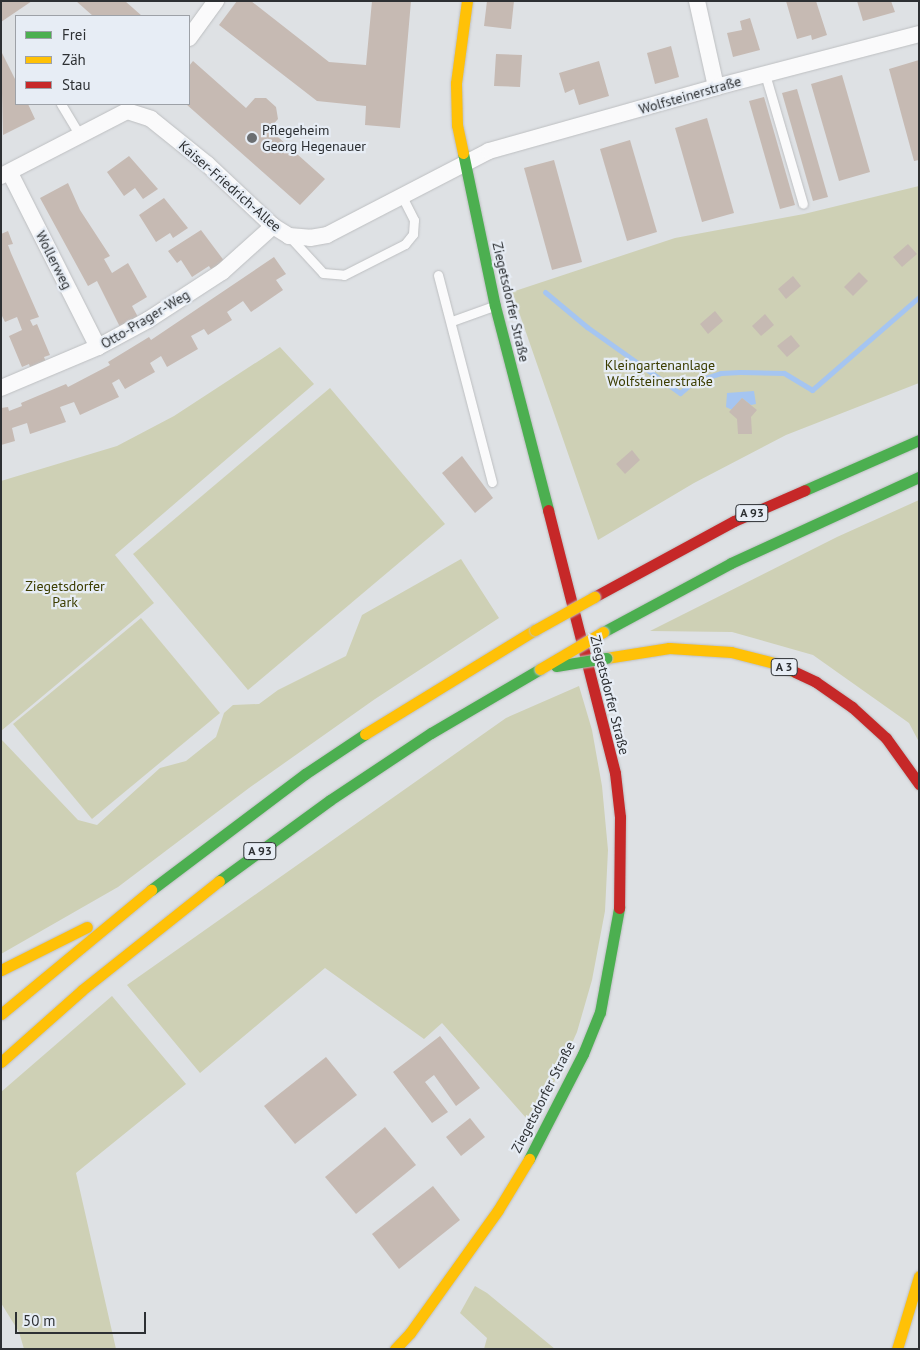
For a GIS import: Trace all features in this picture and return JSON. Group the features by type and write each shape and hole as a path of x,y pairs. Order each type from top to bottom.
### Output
{"main road":[{"name":"Ziegetsdorfer Straße","path":"395,1349 410,1333 498,1210 543,1136 583,1054 600,1012 620,900 620,817 614,773 495,306 457,125 456,83 467,1"},
{"name":"A 93","path":"1,1014 131,905 305,774 391,716 535,630 734,521 918,440"},
{"name":"A 93","path":"1,1062 82,990 202,893 322,805 431,733 604,632 730,562 919,477"},
{"name":"A 3","path":"540,669 669,648 731,652 774,663 816,682 852,707 886,738 919,784"},
{"name":"A 93","path":"1,970 131,905"},
{"path":"897,1349 919,1276"}],"street":[{"path":"190,37 216,1"},
{"path":"696,1 716,87"},
{"name":"Wolfsteinerstraße","path":"464,163 497,149 716,87 919,34"},
{"name":"Kaiser-Friedrich-Allee","path":"6,175 79,134 131,108 151,119 207,164 273,226 289,236 310,238 327,235 464,163"},
{"name":"Wollerweg","path":"6,175 98,347"},
{"name":"Otto-Prager-Weg","path":"1,388 98,347 222,272 273,226"}],"lane":[{"path":"765,74 802,204"},
{"path":"62,105 79,134"},
{"path":"289,236 323,274 344,275 405,244 413,234 414,220 401,195"},
{"path":"438,275 452,320 492,482"},
{"path":"452,320 495,306"}],"green space":[{"name":"Kleingartenanlage Wolfsteinerstraße","path":"919,186 919,383 786,435 694,483 598,540 512,292 675,238 804,214"},
{"name":"Ziegetsdorfer Park","path":"280,347 314,384 115,555 154,603 1,731 1,481 117,446 174,416"},
{"path":"330,388 445,524 248,690 133,554"},
{"path":"919,500 919,742 909,723 813,655 732,632 650,631 837,537"},
{"path":"461,559 499,618 375,699 249,788 118,887 1,954 1,739 78,820 97,825 160,768 186,761 216,737 224,713 233,705 259,704 278,690 346,656 362,615"},
{"path":"141,618 220,713 92,819 13,724"},
{"path":"579,686 592,730 602,786 608,850 605,911 592,980 577,1032 534,1127 442,1023 424,1039 325,968 200,1073 127,985 506,718"},
{"path":"112,996 186,1084 76,1173 116,1349 24,1349 19,1332 1,1303 1,1092"},
{"path":"475,1286 487,1293 555,1349 484,1349 487,1338 460,1313"}],"water":[{"path":"754,391 756,404 751,405 742,398 732,410 726,407 727,393"}],"building":[{"path":"1,1 32,1 1,22"},
{"path":"76,1 125,1 141,15 92,15"},
{"path":"237,1 251,1 329,62 366,65 372,1 411,1 400,128 365,125 366,106 317,101 219,25"},
{"path":"487,1 514,1 511,29 484,26"},
{"path":"786,1 816,1 827,35 812,40 811,35 797,39"},
{"path":"857,1 891,1 895,12 863,21"},
{"path":"750,18 760,50 733,57 727,33 742,30 740,21"},
{"path":"671,46 679,77 655,84 647,53"},
{"path":"1,51 15,79 15,105 28,105 35,119 3,135"},
{"path":"496,54 522,55 520,87 494,86"},
{"path":"919,60 919,160 914,161 889,69"},
{"name":"Pflegeheim Georg Hegenauer","path":"193,61 246,108 255,98 266,98 276,107 278,119 269,129 325,179 300,205 187,105 190,105 190,65"},
{"path":"599,61 609,96 579,105 574,89 565,93 559,73"},
{"path":"842,75 870,172 839,181 811,84"},
{"path":"797,89 828,197 813,201 782,93"},
{"path":"764,97 795,205 780,209 749,101"},
{"path":"707,118 734,213 702,222 675,128"},
{"path":"630,140 657,232 627,241 600,149"},
{"path":"129,156 158,189 143,199 135,188 124,196 107,172"},
{"path":"554,160 582,262 552,270 524,168"},
{"path":"68,183 80,210 110,256 104,259 112,273 128,263 147,297 132,306 138,317 120,327 97,281 88,286 40,198"},
{"path":"164,198 188,228 173,238 170,233 156,242 139,215"},
{"path":"201,230 225,262 212,271 209,266 192,277 181,260 177,263 168,251"},
{"path":"8,231 13,244 8,245 39,317 30,320 33,326 37,324 50,355 44,357 48,367 32,373 29,364 22,367 9,336 22,330 17,317 5,322 1,314 1,234"},
{"path":"908,244 917,254 902,267 893,257"},
{"path":"274,257 286,274 276,280 283,290 251,312 243,301 227,312 232,320 208,335 204,329 191,336 198,349 167,367 161,356 150,363 155,372 125,389 119,379 112,383 119,397 80,415 74,402 60,407 66,422 30,434 27,423 12,428 15,441 1,445 1,408 8,407 9,411 22,406 21,403 66,384 68,387 110,365 108,362 149,337 151,340"},
{"path":"859,272 868,281 853,296 844,287"},
{"path":"793,276 801,286 786,299 778,289"},
{"path":"715,311 723,321 708,334 700,324"},
{"path":"765,314 774,325 761,336 752,326"},
{"path":"791,335 800,346 787,357 777,346"},
{"path":"742,398 757,410 751,417 752,434 738,434 737,419 729,412"},
{"path":"632,450 640,460 625,474 616,464"},
{"path":"462,456 493,498 475,513 442,473"},
{"path":"440,1036 480,1088 456,1106 434,1075 425,1082 448,1112 432,1123 393,1072"},
{"path":"326,1057 357,1095 295,1144 264,1106"},
{"path":"470,1118 485,1137 461,1156 446,1137"},
{"path":"385,1127 416,1165 356,1214 325,1177"},
{"path":"433,1186 460,1220 399,1269 372,1234"}],"waterway":[{"path":"545,292 587,327 680,393 693,382 721,373 740,372 784,373 812,390 919,297"}],"traffic: fast":[{"path":"463,153 495,306 548,510"},
{"path":"805,490 919,440"},
{"path":"603,632 731,563 919,477"},
{"path":"556,666 606,658"},
{"path":"219,881 330,800 431,733 540,669"},
{"path":"151,890 305,774 365,734"},
{"path":"529,1159 583,1054 600,1012 619,908"}],"traffic: slow":[{"path":"463,153 457,125 456,83 467,1"},
{"path":"535,630 594,597"},
{"path":"365,734 535,630"},
{"path":"540,669 603,632"},
{"path":"606,658 669,648 731,652 774,663 795,672"},
{"path":"1,1062 82,990 219,881"},
{"path":"1,1014 151,890"},
{"path":"1,970 87,927"},
{"path":"395,1349 410,1333 498,1210 529,1159"},
{"path":"897,1349 919,1276"}],"traffic: jam":[{"path":"594,597 734,521 805,490"},
{"path":"548,510 615,773 620,817 619,908"},
{"path":"795,672 816,682 852,707 886,738 919,784"}],"place":[{"name":"Pflegeheim Georg Hegenauer","path":"252,138"}]}
